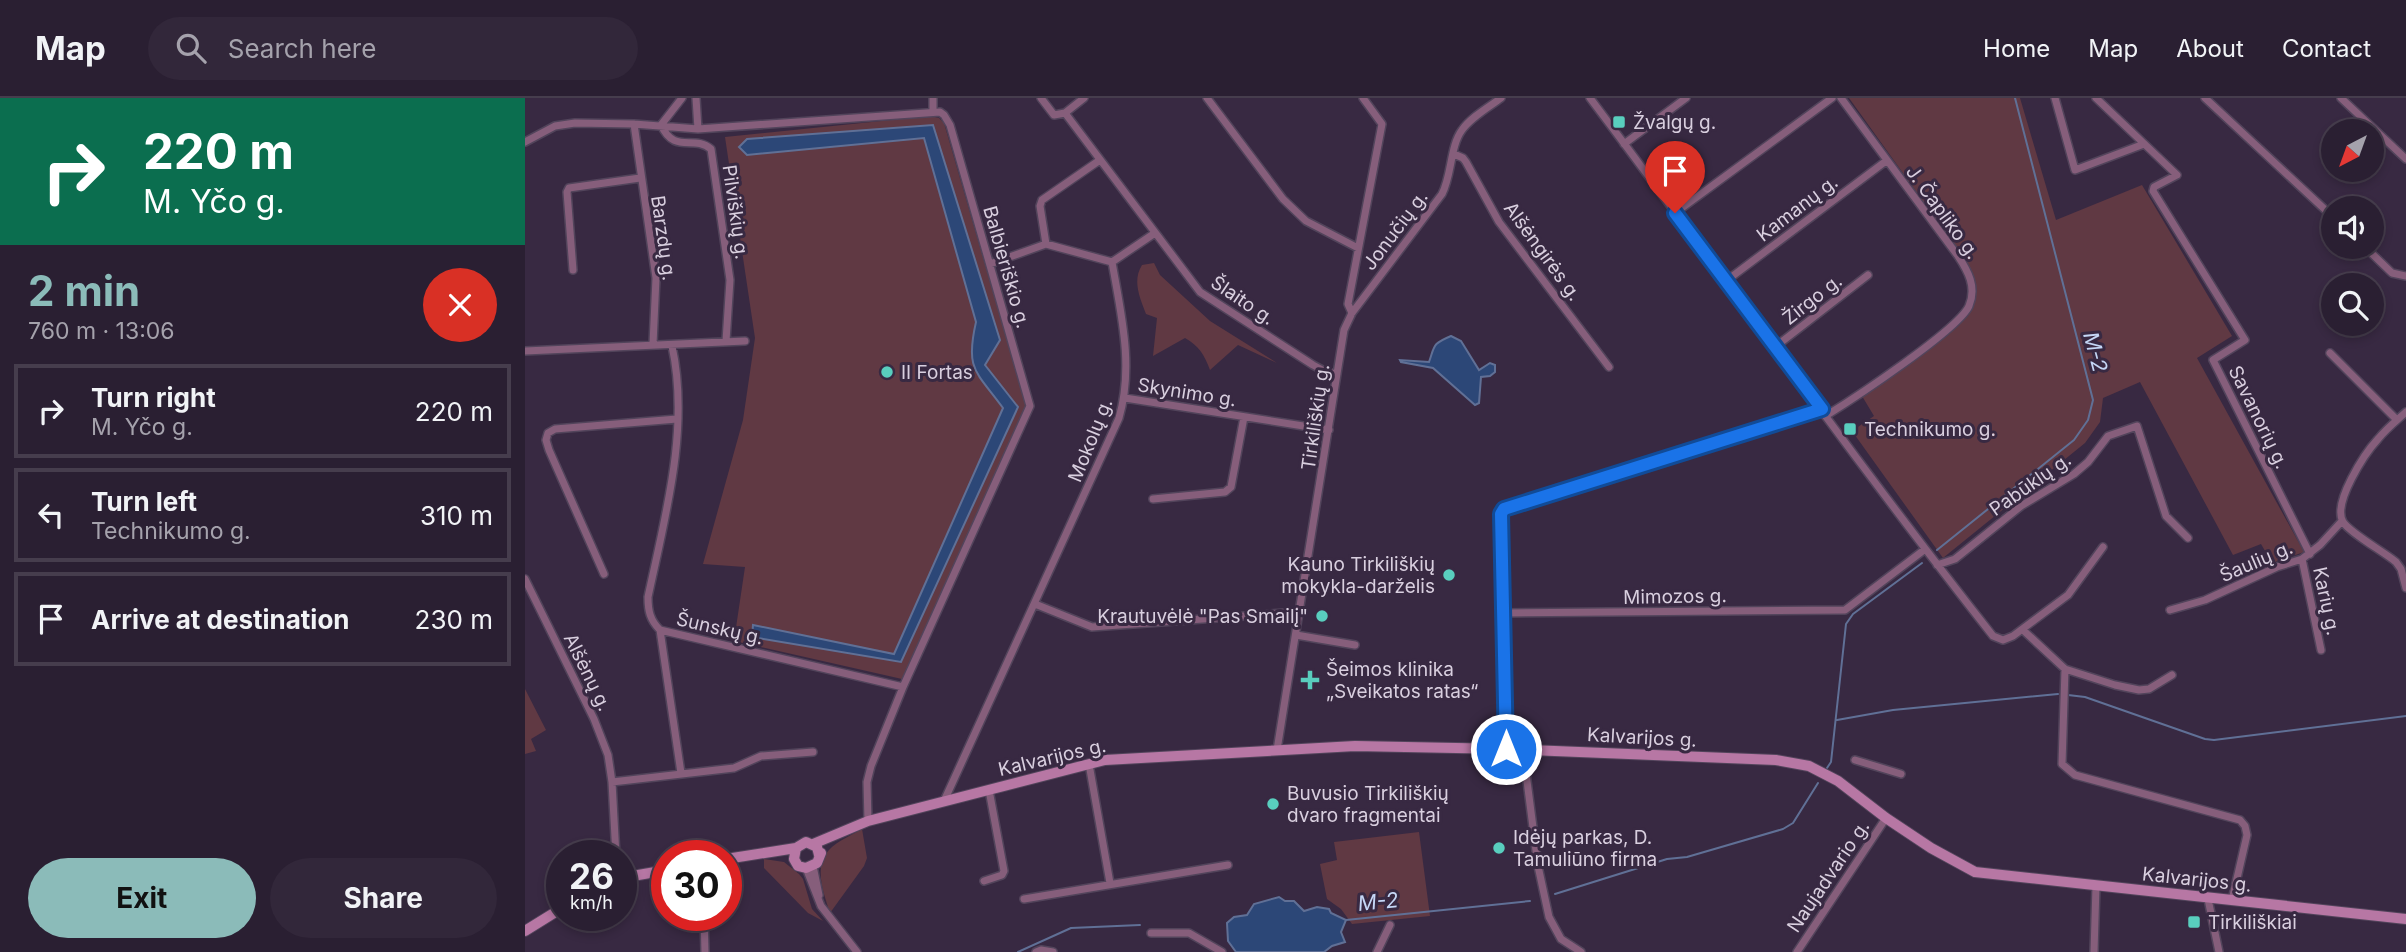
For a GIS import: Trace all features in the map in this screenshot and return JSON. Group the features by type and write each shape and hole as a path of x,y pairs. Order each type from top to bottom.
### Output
{"main road":[{"name":"Kalvarijos g.","path":"813,844 868,821 1105,760 1355,746 1506,749 1792,762 1824,772 1931,848 1975,872 2406,919"},
{"name":"Kalvarijos g.","path":"819,855 851,827"},
{"path":"742,856 796,848 802,843 813,844 819,855 809,867 798,866 794,859 796,848"},
{"path":"755,853 794,859"},
{"path":"525,931 546,918"}],"street":[{"path":"661,125 682,98"},
{"path":"696,98 698,129"},
{"path":"525,142 555,126 575,122 698,129 933,112 933,98"},
{"path":"1041,98 1054,115 1065,113 1084,98"},
{"path":"1207,98 1283,199 1306,221 1358,248"},
{"name":"Tirkiliškių g.","path":"1277,750 1343,330 1352,313 1348,304 1383,124 1363,98"},
{"name":"Jonučių g.","path":"1352,313 1442,194 1447,185 1462,129 1501,98"},
{"path":"1590,98 1924,550 1993,636 2003,640 2023,630 2068,595 2103,547"},
{"path":"1624,144 1686,98"},
{"path":"1675,213 1832,98"},
{"name":"J. Čapliko g.","path":"1506,749 1501,514 1507,507 1824,412 1889,373 1959,320 1972,298 1968,271 1841,98"},
{"path":"2055,98 2075,170 2144,144 2096,98"},
{"path":"2205,98 2321,206"},
{"path":"2341,98 2406,159"},
{"name":"Balbieriškio g.","path":"868,821 867,782 903,687 1030,406 950,125 944,115 933,112"},
{"path":"1046,244 1040,206 1042,200 1100,160 1065,113"},
{"name":"Barzdų g.","path":"634,124 656,278 653,344"},
{"name":"Pilviškių g.","path":"661,125 667,137 680,144 706,145 711,149 730,281 726,341"},
{"name":"Savanorių g.","path":"2144,144 2178,175 2154,187 2153,191 2245,340 2213,360 2306,557"},
{"name":"Alšėngirės g.","path":"1454,154 1466,162 1499,222 1609,367"},
{"name":"Šlaito g.","path":"1100,160 1200,292 1313,365 1337,374"},
{"name":"Kamanų g.","path":"1726,281 1886,161"},
{"name":"Barzdų g.","path":"573,270 567,192 569,188 640,178"},
{"path":"990,264 1046,244 1112,262 1155,233"},
{"path":"2377,259 2392,273 2406,276"},
{"name":"Mokolų g.","path":"944,801 1119,418 1125,398 1126,338 1112,262"},
{"name":"Žirgo g.","path":"1775,347 1868,275"},
{"path":"525,351 745,341"},
{"name":"Šunskų g.","path":"672,346 676,363 677,419 669,499 648,597 648,612 660,630 903,687"},
{"path":"2330,353 2397,420"},
{"name":"Skynimo g.","path":"1125,398 1329,430"},
{"path":"2406,412 2374,443 2343,497 2340,513 2342,520 2396,562 2401,569 2406,588"},
{"name":"Skynimo g.","path":"1153,499 1225,492 1231,486 1244,417"},
{"path":"604,574 545,440 548,433 555,429 677,419"},
{"name":"Pabūklų g.","path":"1937,565 1955,559 2021,506 2074,474 2088,462 2108,436 2137,426 2166,516 2188,538"},
{"name":"Šaulių g.","path":"2170,610 2205,600 2277,567 2306,557 2342,520"},
{"name":"Mimozos g.","path":"1505,613 1845,610 1924,550"},
{"name":"Karių g.","path":"2306,557 2321,650"},
{"name":"Alšėnų g.","path":"525,579 594,719 608,755 615,840"},
{"path":"1035,604 1092,627 1291,610 1299,612"},
{"path":"660,630 681,773"},
{"path":"2023,630 2065,669 2115,685 2139,690 2149,689 2172,675"},
{"path":"1296,635 1355,645"},
{"path":"2065,669 2061,764 2075,775 2240,820 2247,835 2232,900"},
{"path":"1523,750 1538,866 1549,917 1561,939 1581,952"},
{"path":"612,782 733,768 761,756 813,752"},
{"path":"1855,760 1901,774"},
{"path":"1089,764 1110,883"},
{"path":"983,881 1002,875 1004,871 989,790"},
{"name":"Naujadvario g.","path":"1797,952 1886,818"},
{"path":"1024,900 1110,883 1228,865"},
{"path":"809,867 821,906 857,952"},
{"path":"2094,952 2096,886"},
{"path":"2209,898 2219,952"},
{"path":"1377,952 1390,925"},
{"path":"704,931 705,952"},
{"path":"1151,933 1189,933 1222,952"},
{"path":"1036,952 1053,952"}],"shaded area":[{"path":"1849,98 2020,98 2056,220 2142,185 2232,336 2197,358 2304,552 2272,563 2261,544 2233,555 2140,382 2103,398 2100,422 2085,443 1943,558 1852,431 1874,416 1862,396 1960,324 1973,300 1974,284 1964,258"},
{"name":"II Fortas","path":"930,116 939,118 944,123 1026,406 902,679 734,641 745,567 703,564 743,420 755,338 725,137"},
{"path":"1154,263 1160,275 1210,321 1277,363 1238,345 1210,370 1201,351 1185,338 1153,356 1157,318 1146,314 1137,283 1142,265"},
{"path":"525,689 546,730 531,739 536,751 525,754"},
{"path":"862,829 867,858 864,866 830,913 821,881 824,857 836,844"},
{"path":"1419,832 1430,916 1352,924 1341,909 1327,899 1320,864 1337,860 1334,842"},
{"path":"764,859 784,862 799,874 812,909 823,921 808,913 764,868"}],"water":[{"path":"933,125 1000,340 985,365 1018,407 901,662 752,637 753,625 894,654 1003,408 975,369 972,350 976,322 924,138 747,155 739,147 747,139"},
{"path":"1451,336 1461,341 1479,370 1490,363 1495,365 1495,372 1481,377 1479,403 1475,405 1433,368 1400,360 1429,362 1435,346"},
{"path":"1279,897 1285,901 1294,901 1304,911 1317,907 1329,909 1331,913 1346,920 1341,932 1345,942 1324,952 1236,952 1228,941 1227,923 1234,917 1247,915 1254,904"}],"waterway":[{"name":"M-2","path":"1937,550 2074,440 2088,420 2093,400 2015,98"},
{"name":"M-2","path":"1827,768 1831,762 1846,624 1853,614 1922,563"},
{"path":"1837,720 1893,710 2058,694"},
{"path":"2068,695 2085,697 2214,740 2406,716"},
{"name":"M-2","path":"1555,894 1667,859 1687,857 1783,829 1793,823 1818,783"},
{"name":"M-2","path":"1346,920 1530,901"},
{"path":"1018,952 1071,928 1140,925"}],"place":[{"name":"Žvalgų g.","path":"1619,122"},
{"name":"II Fortas","path":"887,372"},
{"name":"Technikumo g.","path":"1850,429"},
{"name":"Kauno Tirkiliškių mokykla-darželis","path":"1449,575"},
{"name":"Krautuvėlė \"Pas Smailį\"","path":"1322,616"},
{"name":"Šeimos klinika „Sveikatos ratas“","path":"1310,680"},
{"name":"Buvusio Tirkiliškių dvaro fragmentai","path":"1273,804"},
{"name":"Idėjų parkas, D. Tamuliūno firma","path":"1499,848"},
{"name":"Tirkiliškiai","path":"2194,922"}],"route":[{"path":"1506,749 1501,514 1504,509 1822,409 1675,213"}]}
